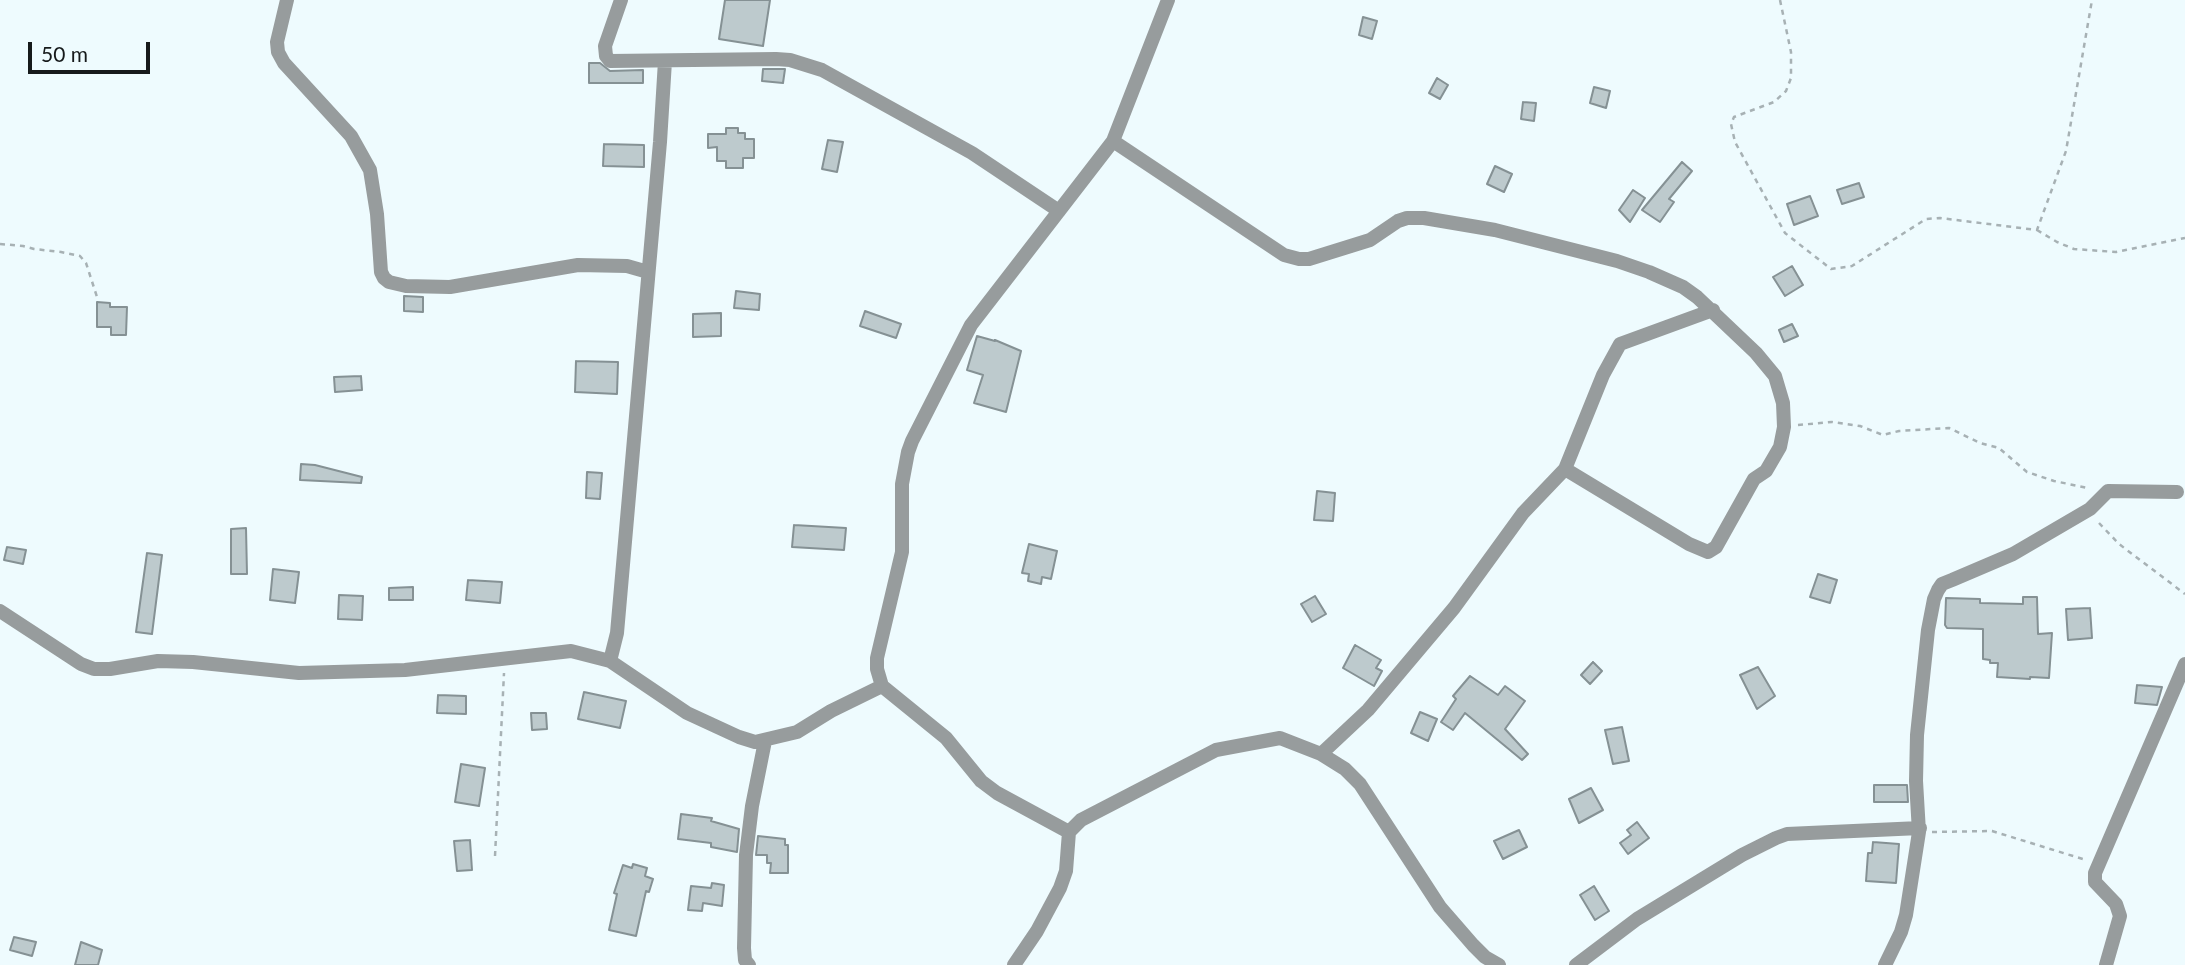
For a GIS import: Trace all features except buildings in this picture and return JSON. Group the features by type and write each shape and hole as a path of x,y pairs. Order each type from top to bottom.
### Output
{"street":[{"path":"287,0 277,42 278,52 284,63 351,136 370,170 382,272 389,282 406,286 450,287 578,265 627,266 648,272"},
{"path":"621,0 605,46 606,57 614,62 776,59 790,60 822,70 972,153 1059,211"},
{"path":"1069,832 997,793 981,781 946,738 882,686 877,658 902,552 902,484 912,441 971,325 1113,141 1168,0"},
{"path":"610,661 617,633 665,61"},
{"path":"1113,141 1284,255 1299,259 1309,259 1370,240 1407,218 1424,218 1495,230 1617,261 1682,287 1713,310 1775,376 1783,402 1784,427 1780,447 1766,471 1754,479 1716,547 1708,552 1689,544 1565,469"},
{"path":"1321,754 1368,710 1454,608 1523,513 1565,469 1603,375 1620,344 1713,310"},
{"path":"1885,965 1906,915 1920,830 1916,735 1928,630 1938,590 1942,584 2014,554 2090,509 2108,491 2177,492"},
{"path":"0,611 81,664 94,669 170,661 299,673 405,670 571,652 610,661 687,713 755,742 797,732 831,711 882,686"},
{"path":"2106,965 2120,916 2116,904 2095,882 2095,873 2185,664"},
{"path":"1014,965 1037,931 1060,888 1066,871 1069,832 1088,815 1216,750 1280,738 1321,754 1345,769 1360,784 1440,906 1485,957 1499,965"},
{"path":"749,965 745,960 744,948 746,855 752,806 765,741"},
{"path":"1576,965 1637,919 1742,855 1776,838 1787,834 1920,830"}],"path":[{"path":"1780,0 1791,52 1791,78 1786,91 1774,102 1734,117 1731,124 1735,142 1785,233 1831,269 1852,266 1926,219 1940,218 2037,230 2057,243 2074,249 2116,253 2185,238"},
{"path":"2037,230 2066,151 2092,0"},
{"path":"0,244 80,256 86,263 98,300"},
{"path":"1784,427 1832,422 1860,426 1883,435 1949,428 1999,449 2027,472 2054,481 2108,491"},
{"path":"2090,509 2096,520 2119,544 2185,594"},
{"path":"495,856 505,659"},
{"path":"1920,830 1992,831 2099,864"}]}
